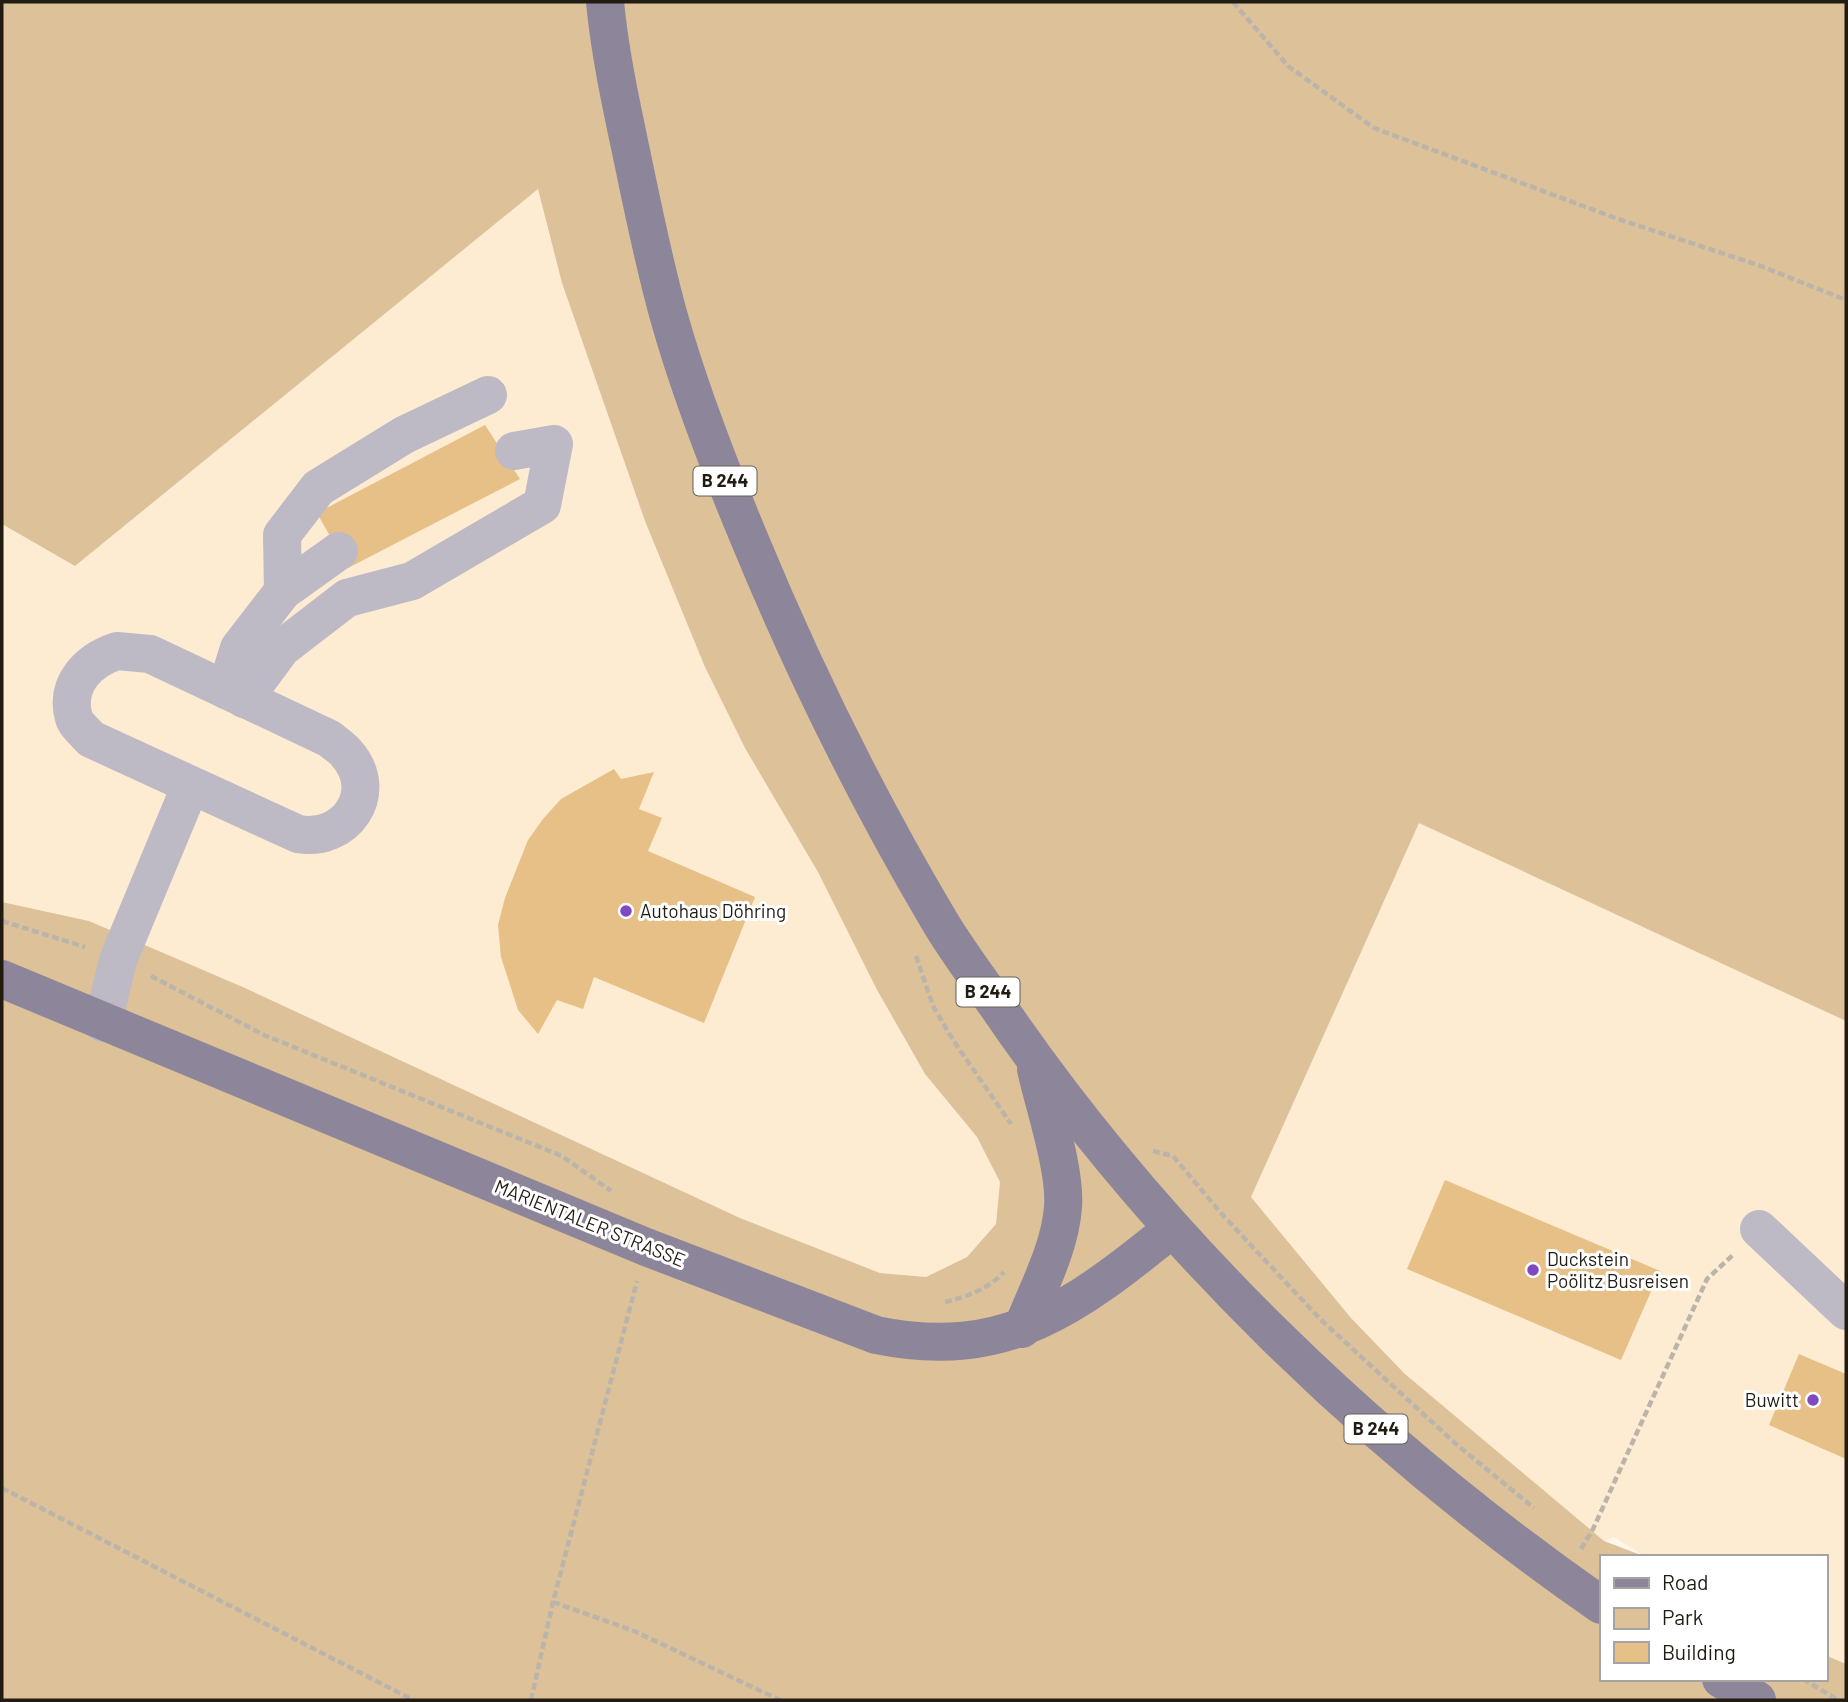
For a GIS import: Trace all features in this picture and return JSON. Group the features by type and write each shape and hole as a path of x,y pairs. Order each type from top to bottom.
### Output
{"main road":[{"name":"B 244","path":"605,2 610,52 669,318 723,476 785,626 849,753 942,926 1033,1058 1126,1177 1172,1229 1329,1386 1420,1469 1486,1522 1600,1604"},
{"name":"MARIENTALER STRASSE","path":"2,979 646,1247 876,1335 945,1344 989,1338 1022,1329 1061,1311 1172,1229"},
{"path":"1022,1329 1058,1237 1063,1209 1058,1171 1033,1058"},
{"path":"1725,1681 1758,1700"}],"street":[{"path":"283,591 282,535 318,488 404,435 488,395"},
{"path":"235,695 282,648 347,598 412,581 542,505 554,444 514,451"},
{"path":"235,695 239,648 283,591 339,551"},
{"path":"117,651 150,654 235,695 330,740 347,753 357,770 361,786 360,803 348,822 328,833 311,836 298,834 190,787 91,739 74,720 72,701 76,682 87,667 100,657 117,651"},
{"path":"103,1023 118,960 190,787"},
{"path":"1759,1229 1846,1311"}],"path":[{"path":"1233,2 1288,66 1374,128 1618,219 1758,265 1846,300"},
{"path":"2,921 50,934 118,960 264,1035 562,1156 618,1196"},
{"path":"1126,1177 1155,1150 1173,1156 1220,1212 1320,1319 1456,1444 1543,1515"},
{"path":"1580,1550 1593,1529 1707,1279 1759,1229"},
{"path":"531,1700 553,1602 646,1247"},
{"path":"938,1303 963,1298 994,1283 1009,1268"},
{"path":"2,1488 413,1700"},
{"path":"1570,1541 1591,1556"},
{"path":"553,1602 634,1631 780,1700"},
{"path":"1806,1681 1839,1700"}],"shaded area":[{"path":"538,189 562,283 645,521 876,988 925,1074 977,1137 1000,1182 996,1224 967,1257 926,1277 880,1273 740,1218 245,988 89,921 2,902 2,524 75,566"},
{"path":"1419,822 1846,1021 1846,1664 1827,1656 1827,1555 1643,1555 1614,1537 1604,1541 1405,1374 1351,1318 1251,1197"}],"green space":[{"path":"2,2 1846,2 1846,1021 1419,823 1251,1197 1351,1318 1405,1374 1604,1541 1641,1555 1600,1555 1600,1681 1827,1681 1827,1656 1846,1664 1846,1700 2,1700 2,902 89,921 245,988 740,1218 880,1273 926,1277 967,1257 996,1224 1000,1182 977,1137 925,1074 876,988 818,872 745,748 705,667 645,521 562,283 538,189 75,566 2,524"}],"building":[{"path":"485,425 520,479 348,568 317,513"},
{"name":"Autohaus Döhring","path":"614,769 621,779 654,772 639,809 662,818 648,851 755,897 704,1023 594,977 583,1009 557,1000 538,1034 518,1010 501,957 498,925 505,898 528,840 543,819 561,799"},
{"name":"Duckstein Poölitz Busreisen","path":"1445,1180 1660,1271 1621,1360 1407,1269"},
{"name":"Buwitt","path":"1799,1354 1846,1374 1846,1459 1769,1425"}],"place":[{"name":"Autohaus Döhring","path":"626,911"},
{"name":"Duckstein Poölitz Busreisen","path":"1533,1270"},
{"name":"Buwitt","path":"1813,1400"}]}
